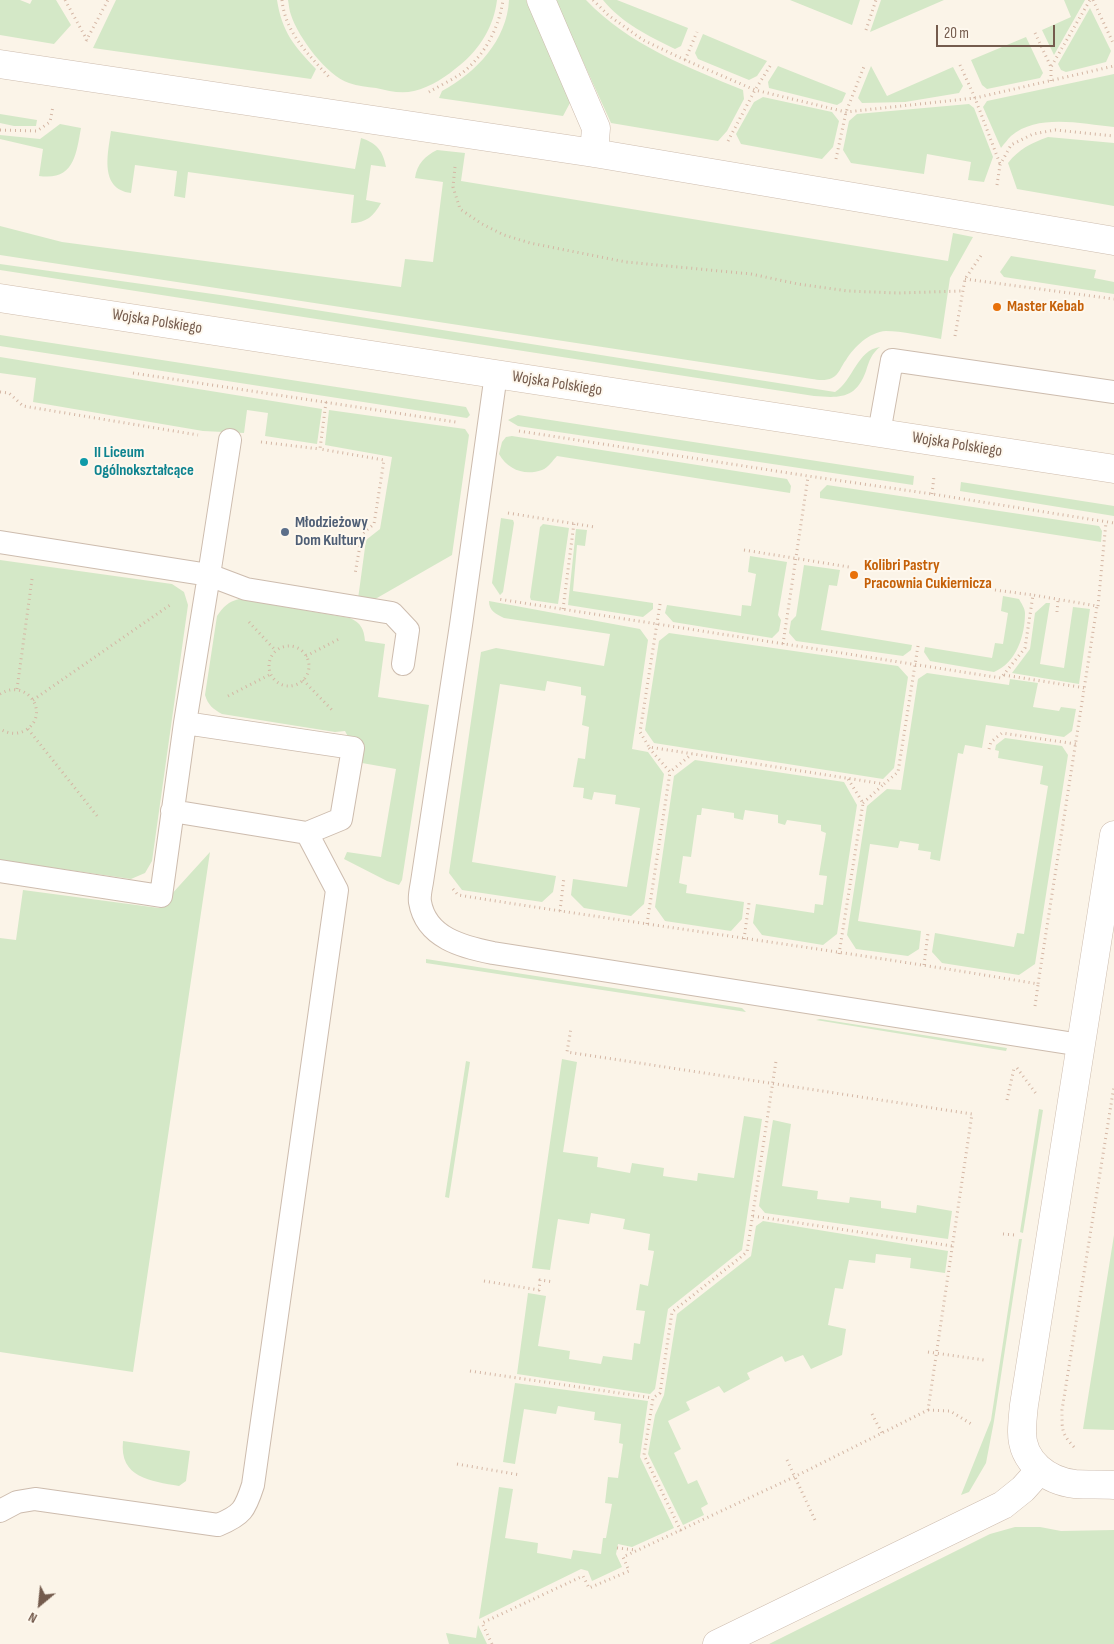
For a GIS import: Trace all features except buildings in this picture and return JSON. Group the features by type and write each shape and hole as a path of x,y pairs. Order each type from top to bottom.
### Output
{"street":[{"path":"541,0 596,128 594,153"},
{"path":"0,64 594,153 1114,241"},
{"name":"Wojska Polskiego","path":"0,298 1114,469"},
{"path":"1114,835 1024,1405 1022,1432 1023,1444 1032,1462 1052,1478 1069,1483 1114,1485"},
{"path":"717,1644 1003,1505 1040,1470"}],"lane":[{"path":"879,433 892,360 1114,392"},
{"path":"496,374 422,882 420,901 426,920 444,937 466,948 1081,1045"},
{"path":"0,871 161,896 185,723 230,440"},
{"path":"0,542 209,575 246,589 392,613 408,630 403,664"},
{"path":"172,812 307,833 341,819 352,748 185,723"},
{"path":"0,1511 17,1502 35,1499 218,1525 234,1518 247,1505 256,1466 337,890 307,833"}],"path":[{"path":"65,0 87,40"},
{"path":"84,47 108,0"},
{"path":"282,0 283,10 290,30 332,80"},
{"path":"425,95 462,73 478,57 499,22 503,0"},
{"path":"593,0 608,15 642,40 685,60 755,90 846,112 975,98 1114,66"},
{"path":"866,30 876,0"},
{"path":"1092,0 1114,45"},
{"path":"1051,68 1092,0"},
{"path":"685,60 697,32"},
{"path":"1035,32 1051,68 1051,81"},
{"path":"727,141 772,63"},
{"path":"834,168 846,112 865,64"},
{"path":"960,65 975,98 1000,165"},
{"path":"0,129 37,131 50,122 54,105"},
{"path":"997,188 1000,165 1011,145 1033,134 1055,130 1114,136"},
{"path":"461,132 452,187 460,209 482,224 504,235 530,243 626,262 751,274 848,292 962,291"},
{"path":"965,279 1114,299"},
{"path":"133,373 1114,523"},
{"path":"0,392 9,393 23,406 230,440 320,449 384,460 374,524 362,534 350,607"},
{"path":"320,449 326,402"},
{"path":"932,494 934,474"},
{"path":"783,644 808,476"},
{"path":"507,513 595,527"},
{"path":"1035,1008 1098,606 1106,522"},
{"path":"563,609 574,523"},
{"path":"744,550 849,567"},
{"path":"17,690 33,575"},
{"path":"33,700 209,575"},
{"path":"995,590 1098,606"},
{"path":"495,598 656,625 916,663 1002,678 1026,648 1033,596"},
{"path":"1057,612 1058,600"},
{"path":"660,604 640,732 649,747 670,772"},
{"path":"294,646 302,650 306,656 309,665 308,673 299,683 294,685 280,684 271,674 270,662 272,656 281,647 294,646"},
{"path":"840,954 863,803 898,772 918,646"},
{"path":"1004,675 1085,688"},
{"path":"0,693 7,690 27,693 33,700 37,710 36,717 28,728 22,732 14,734 0,729"},
{"path":"28,728 98,817"},
{"path":"989,749 991,742 1002,733 1076,744"},
{"path":"649,747 884,784"},
{"path":"647,924 670,772 692,754"},
{"path":"848,778 863,803"},
{"path":"560,911 564,878"},
{"path":"448,882 458,895 1038,984"},
{"path":"744,938 750,903"},
{"path":"924,965 928,933"},
{"path":"571,1028 567,1052 972,1114 928,1410"},
{"path":"470,1371 653,1398 660,1393 672,1312 747,1252 776,1061"},
{"path":"1007,1100 1014,1065 1042,1102"},
{"path":"1076,1449 1065,1438 1062,1430 1062,1410 1114,1086"},
{"path":"753,1216 952,1246"},
{"path":"484,1281 538,1290 540,1280 554,1282"},
{"path":"928,1352 984,1360"},
{"path":"653,1398 644,1455 680,1531"},
{"path":"492,1644 482,1623 583,1576 590,1588 628,1571 623,1557 796,1476 928,1410 950,1411 973,1425"},
{"path":"872,1414 882,1433"},
{"path":"787,1460 815,1520"},
{"path":"457,1464 520,1475"},
{"path":"617,1548 637,1550"}],"green space":[{"path":"0,0 20,0 30,4 32,0 56,0 71,25 54,44 0,35"},
{"path":"116,0 277,0 282,21 290,38 316,69 311,79 93,48"},
{"path":"288,0 497,0 493,19 485,36 467,59 433,84 414,91 404,92 352,84 332,73 314,55 300,34 290,13"},
{"path":"509,0 526,0 571,101 563,116 439,98 442,91 467,75 488,54 502,29 507,15"},
{"path":"555,0 586,0 621,30 640,42 701,73 743,90 744,99 727,131 718,141 611,123"},
{"path":"603,0 617,0 688,28 681,46 675,49 645,34 618,16"},
{"path":"790,0 860,0 852,25"},
{"path":"881,0 944,0 870,32"},
{"path":"1064,0 1085,0 1054,55 1042,30 1071,17"},
{"path":"1090,8 1111,51 1106,62 1066,72 1061,70 1058,64"},
{"path":"703,34 767,61 757,76 749,80 698,59 695,53"},
{"path":"1026,37 1043,73 1040,78 987,89 982,85 971,60"},
{"path":"778,66 846,93 842,102 837,105 769,88 768,82"},
{"path":"871,66 887,96 953,67 963,86 959,93 905,102 862,103 858,98"},
{"path":"1114,74 1114,127 1074,122 1034,124 1011,136 1001,148 983,107 987,101"},
{"path":"763,97 832,112 839,121 833,147 822,159 741,144 736,134 754,102"},
{"path":"969,104 974,108 993,157 984,182 968,180 971,162 927,154 924,174 851,163 843,150 849,121 857,114"},
{"path":"0,114 37,120 36,126 14,126 0,123"},
{"path":"60,124 81,128 75,156 66,170 60,174 39,176 43,149 0,139 0,135 40,139"},
{"path":"111,131 355,169 361,138 375,145 385,161 386,167 371,165 366,200 381,203 369,218 361,222 351,223 354,195 188,172 185,198 174,196 177,171 135,165 131,193 121,190 114,185 110,177 108,149"},
{"path":"1048,137 1114,143 1114,206 1017,189 1008,163 1026,147"},
{"path":"437,150 465,153 461,181 948,261 953,233 973,237 950,278 941,339 886,331 874,334 858,345 834,377 822,380 0,255 0,226 62,242 401,287 405,259 433,262 443,182 415,178 422,161"},
{"path":"1011,256 1096,270 1094,278 1114,282 1114,294 1004,277 1000,272"},
{"path":"0,264 227,296 835,392 846,381 866,354 872,349 880,347 871,358 862,380 852,392 832,397 814,396 0,270"},
{"path":"0,335 466,407 470,415 467,418 0,346"},
{"path":"0,357 322,409 317,444 265,436 268,413 247,410 244,433 203,431 33,402 36,378 0,373"},
{"path":"329,410 465,429 469,435 452,555 370,602 358,599 366,540 380,529 392,457 325,445"},
{"path":"518,415 914,476 913,485 518,426 508,420"},
{"path":"512,436 787,479 791,486 790,493 557,456 544,469 536,472 523,472 512,468 499,454 502,442 506,437"},
{"path":"961,482 1114,506 1114,516 960,491"},
{"path":"827,485 1099,526 1102,531 1101,542 820,498 820,492"},
{"path":"501,518 513,520 514,523 503,592 500,595 492,583"},
{"path":"543,524 569,528 558,604 531,600 530,597 540,527"},
{"path":"576,529 587,530 585,546 577,545 573,591 653,603 653,609 643,617 568,605"},
{"path":"750,556 787,562 778,615 781,620 779,631 772,638 673,622 665,613 667,605 741,616 742,605 751,606 756,574 748,572"},
{"path":"0,560 172,584 184,592 188,605 152,861 145,873 131,879 0,860"},
{"path":"804,565 840,570 837,586 829,585 821,630 912,645 911,650 903,656 796,641 789,633 791,621 796,616"},
{"path":"1003,596 1019,599 1024,607 1025,622 1018,648 1002,668 994,672 930,661 924,652 925,647 992,658 995,643 1003,644 1008,613 1001,611"},
{"path":"239,599 354,620 361,627 365,641 385,644 378,697 429,705 402,880 399,885 387,881 344,859 347,852 381,857 396,769 362,763 345,731 335,732 222,714 209,704 205,695 217,616 227,605"},
{"path":"489,601 640,629 648,640 632,749 648,752 664,774 644,904 631,916 584,908 571,895 573,879 627,887 640,808 615,804 616,795 594,792 592,800 583,798 584,788 573,787 578,758 585,759 589,727 582,725 586,696 581,695 581,687 547,681 545,691 500,684 472,862 556,876 553,892 542,902 462,890 449,873 481,652 496,648 604,666 610,634 504,618 492,610"},
{"path":"1046,603 1050,603 1040,664 1064,668 1073,607 1090,609 1079,684 1012,673 1030,649 1035,613"},
{"path":"669,633 898,666 908,677 894,768 883,779 654,743 645,730 659,641"},
{"path":"927,673 1009,685 1010,679 1038,683 1033,707 1059,711 1061,707 1076,709 1072,731 1064,737 986,725 982,748 965,745 963,754 958,753 940,861 930,859 931,852 918,850 919,844 900,841 898,848 870,844 858,921 921,931 919,949 908,956 856,949 847,935 867,806 887,789 901,790 918,679"},
{"path":"1005,738 1062,746 1068,755 1035,964 1019,975 942,963 932,952 935,933 1014,947 1017,933 1024,934 1048,786 1040,784 1043,766 998,758 999,751 995,750 996,745"},
{"path":"695,760 844,782 857,805 837,934 823,945 762,935 753,923 756,904 814,913 815,904 823,905 827,876 819,875 826,833 821,831 821,825 787,820 785,825 778,823 778,815 745,810 743,820 734,818 734,813 702,808 701,815 697,815 691,857 683,856 679,883 687,885 686,893 744,902 742,919 731,931 665,921 655,907 674,776"},
{"path":"210,852 133,1372 0,1352 0,938 16,940 23,890 159,908"},
{"path":"426,959 742,1008 746,1012 426,963"},
{"path":"820,1019 1007,1048 1006,1051 816,1020"},
{"path":"562,1059 577,1062 563,1152 598,1157 597,1167 630,1173 632,1163 664,1168 663,1176 697,1181 698,1173 734,1178 744,1116 762,1119 742,1250 668,1309 655,1389 650,1394 517,1374 528,1293 546,1296 538,1346 570,1351 569,1359 601,1364 603,1356 632,1360 634,1343 640,1344 645,1311 636,1310 640,1284 648,1286 654,1251 648,1250 650,1234 623,1229 625,1219 591,1213 589,1224 558,1219 550,1270 532,1268"},
{"path":"466,1061 470,1062 449,1198 445,1197"},
{"path":"1039,1109 1043,1110 1023,1233 1020,1232"},
{"path":"773,1120 791,1124 782,1186 818,1191 817,1199 849,1203 850,1197 881,1201 881,1208 916,1213 917,1205 952,1211 948,1239 765,1213 759,1206"},
{"path":"763,1221 948,1251 945,1273 910,1268 911,1258 876,1254 875,1263 849,1260 843,1289 835,1288 828,1325 846,1329 842,1355 811,1369 803,1355 785,1362 782,1356 747,1373 750,1379 724,1393 719,1386 686,1402 690,1410 668,1421 681,1449 674,1453 688,1484 697,1480 708,1504 701,1508 704,1515 683,1525 648,1454 655,1415 664,1395 677,1314 751,1256 756,1226"},
{"path":"1114,1235 1114,1430 1083,1429"},
{"path":"1019,1239 1022,1239 986,1463 969,1492 961,1495 991,1420"},
{"path":"515,1383 648,1401 640,1457 674,1528 632,1547 618,1544 616,1554 622,1567 592,1581 588,1571 581,1569 479,1619 499,1487 513,1489 505,1538 538,1543 537,1553 571,1559 573,1550 601,1554 612,1504 605,1503 608,1477 618,1478 623,1444 619,1443 621,1424 594,1420 595,1412 558,1406 556,1414 524,1409 515,1464 503,1462"},
{"path":"123,1441 190,1451 186,1481 179,1486 158,1482 139,1475 126,1463 123,1453"},
{"path":"1015,1527 1040,1527 1061,1531 1114,1530 1114,1644 769,1644 990,1534"},
{"path":"478,1625 487,1644 449,1644 446,1633 476,1638"}],"place":[{"name":"Master Kebab","path":"997,307"},
{"name":"II Liceum Ogólnokształcące","path":"84,462"},
{"name":"Młodzieżowy Dom Kultury","path":"285,532"},
{"name":"Kolibri Pastry Pracownia Cukiernicza","path":"854,575"}]}
